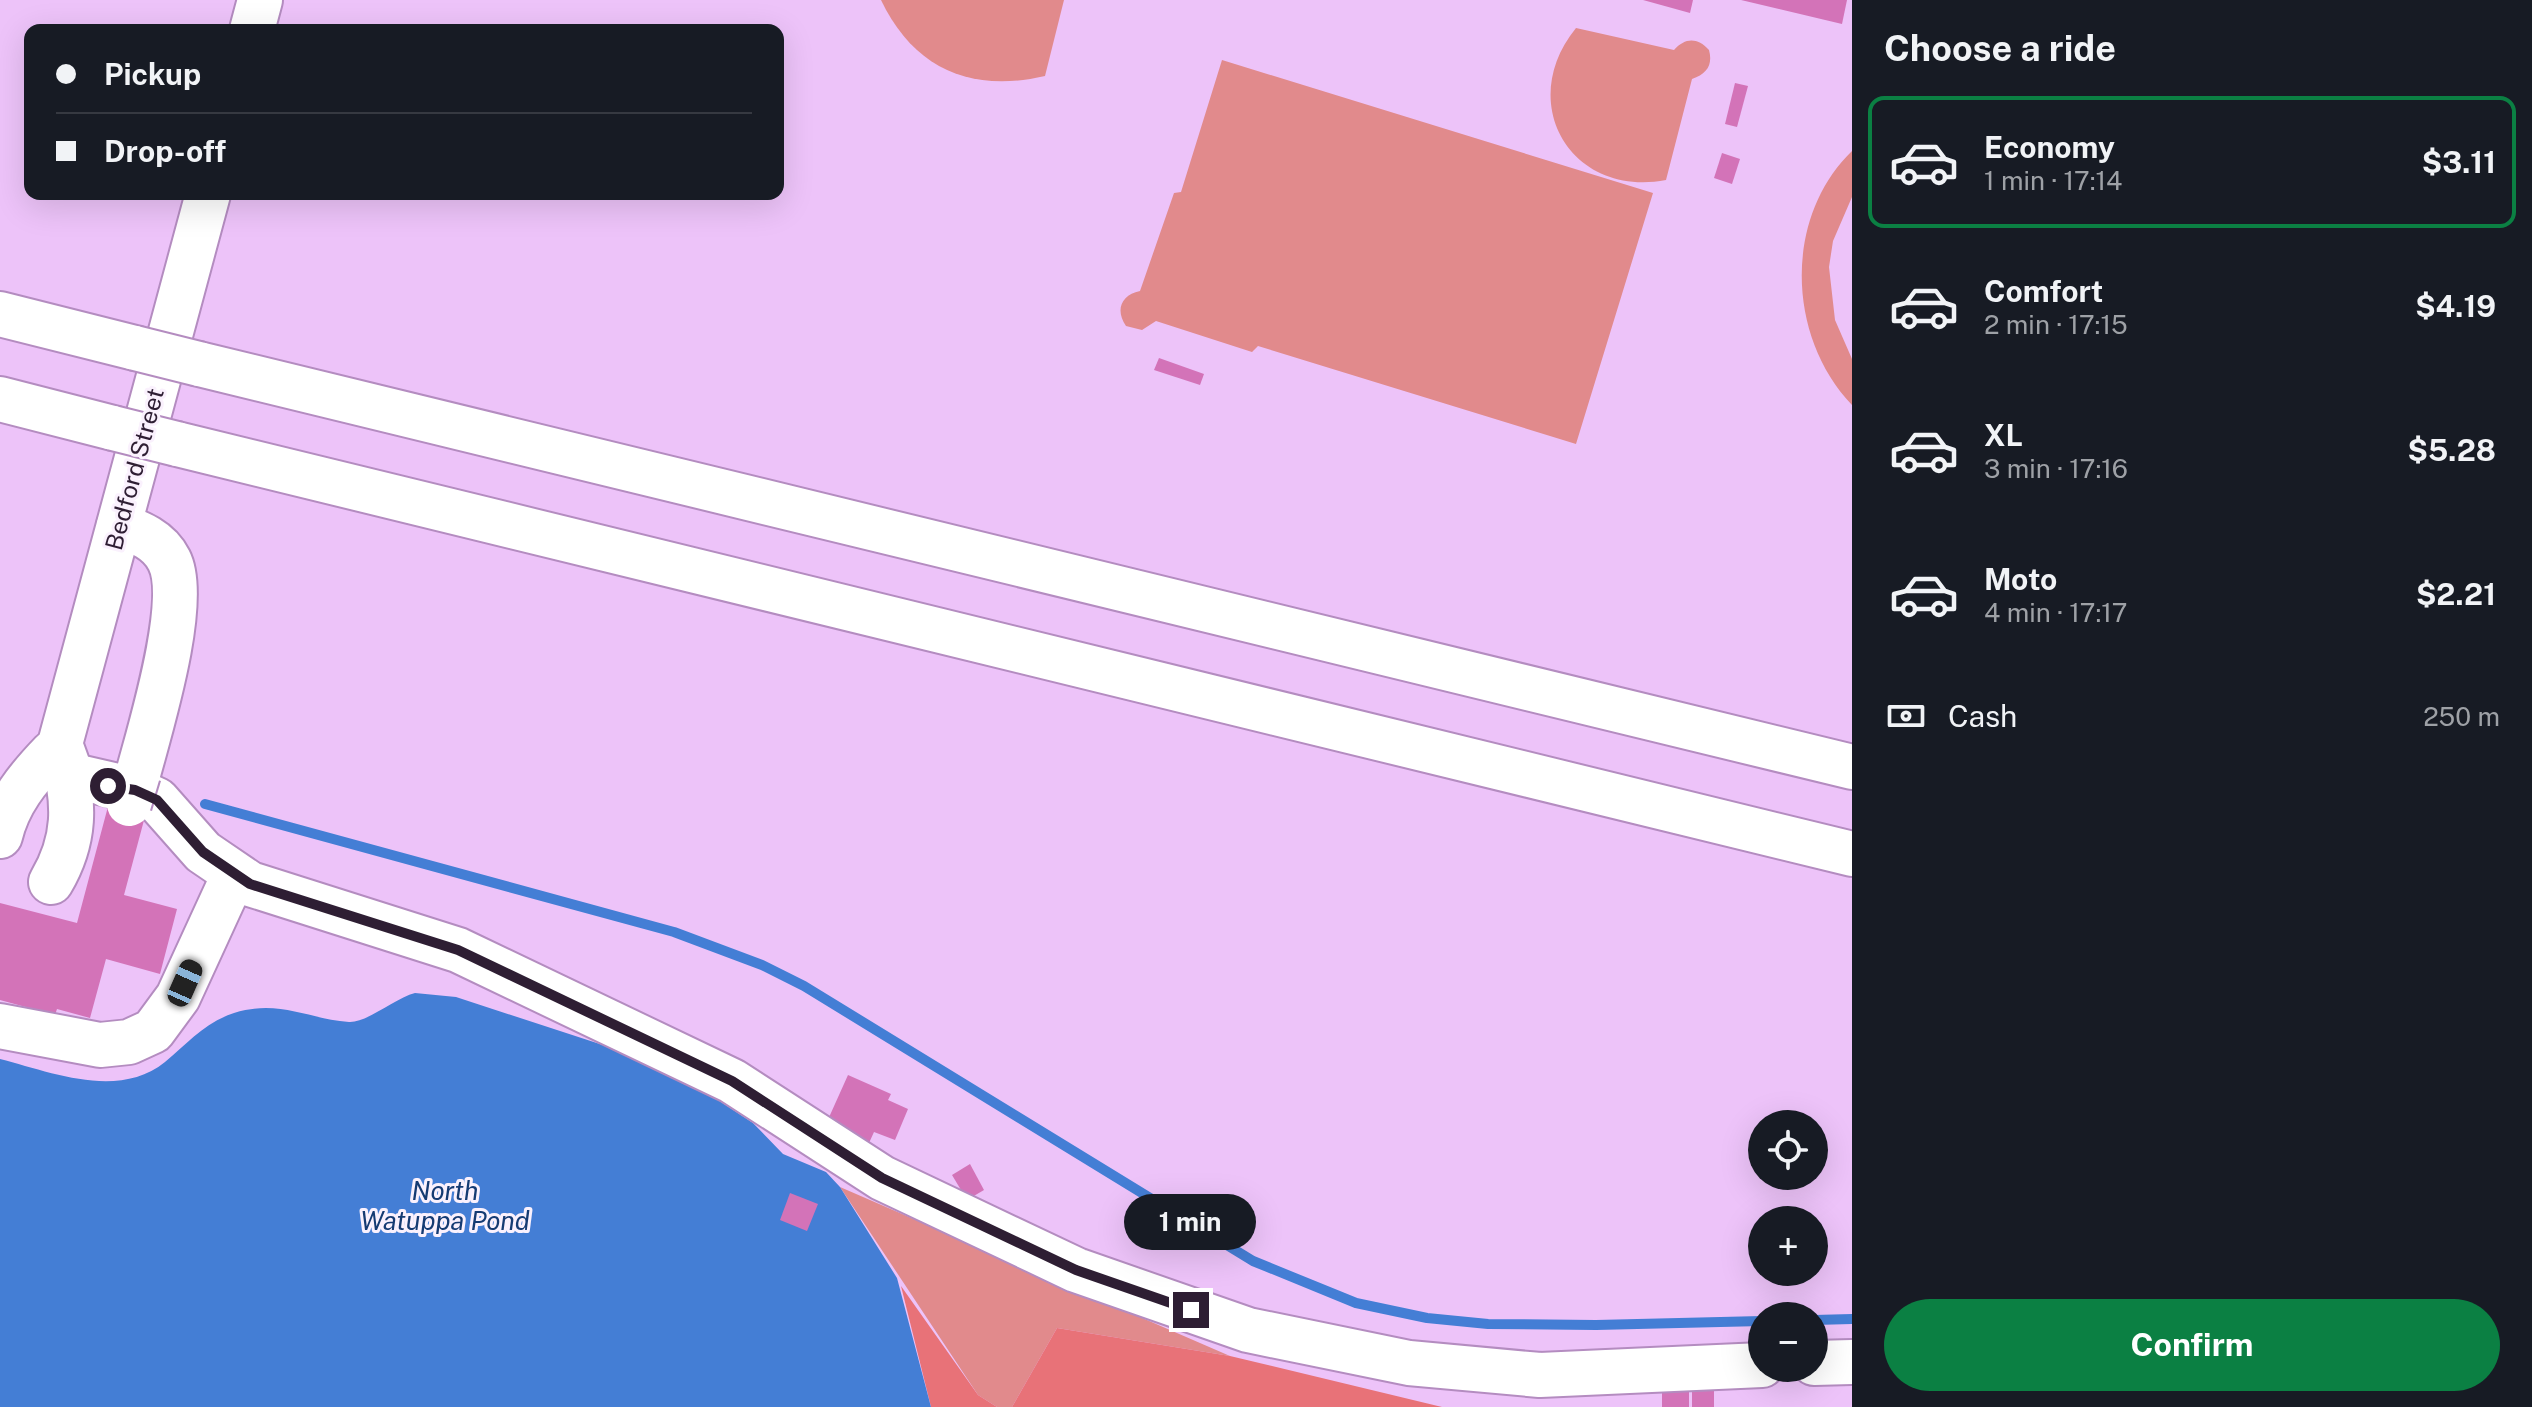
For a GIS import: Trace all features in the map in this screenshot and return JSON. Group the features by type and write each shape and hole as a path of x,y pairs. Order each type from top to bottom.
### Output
{"main road":[{"path":"254,24 260,0"},
{"name":"Bedford Street","path":"58,752 206,200"},
{"path":"0,314 1852,767"},
{"path":"0,399 1852,854"},
{"path":"119,526 152,539 170,560 175,577 172,627 133,789"},
{"path":"0,794 58,752"},
{"path":"0,836 13,801 58,752"},
{"path":"58,752 78,777 93,783 135,790 157,800 203,852 234,875 281,896 458,950 732,1081 882,1178 1076,1270 1248,1330 1409,1363 1540,1375 1588,1390 1748,1367"},
{"path":"51,882 68,844 74,817 58,752"},
{"path":"0,1026 100,1045 129,1042 153,1031 178,997 234,875"},
{"path":"1828,1363 1852,1362"}],"shaded area":[{"path":"881,0 1064,0 1045,76 993,81 969,78 928,59 894,24"},
{"path":"1576,28 1674,50 1682,43 1696,41 1709,50 1708,68 1692,79 1666,180 1632,182 1603,174 1580,160 1562,139 1553,114 1551,86 1558,57"},
{"path":"1222,60 1653,193 1576,444 1258,346 1252,352 1156,321 1142,330 1126,326 1121,314 1122,304 1128,296 1140,291 1174,193 1181,192"},
{"path":"1852,151 1852,197 1833,241 1829,267 1835,320 1852,359 1852,405 1831,377 1815,346 1805,312 1802,278 1805,243 1814,209 1830,178"},
{"path":"840,1187 1230,1356 1057,1328 1012,1407 997,1407 978,1395"},
{"path":"901,1286 978,1395 997,1407 931,1407"},
{"path":"1057,1328 1230,1356 1442,1407 1012,1407"}],"water":[{"name":"North Watuppa Pond","path":"415,993 456,997 609,1047 718,1100 753,1123 783,1154 826,1172 840,1187 897,1278 931,1407 0,1407 0,1059 84,1080 127,1079 147,1073 165,1062 205,1028 234,1013 250,1009 279,1009 349,1022 373,1015"}],"building":[{"path":"1643,0 1693,0 1690,13"},
{"path":"1741,0 1847,0 1842,24"},
{"path":"1735,83 1748,86 1737,127 1725,124"},
{"path":"1722,153 1740,159 1732,184 1714,178"},
{"path":"1159,358 1204,374 1200,385 1154,370"},
{"path":"110,799 147,809 124,895 177,909 160,974 106,959 90,1018 57,1009 55,1015 0,1000 0,903 77,923"},
{"path":"848,1075 891,1094 888,1100 908,1109 895,1140 874,1132 869,1143 826,1124"},
{"path":"970,1164 984,1190 967,1200 952,1175"},
{"path":"790,1193 818,1204 807,1231 780,1220"},
{"path":"1692,1382 1714,1382 1714,1407 1692,1407"},
{"path":"1662,1388 1689,1388 1689,1407 1662,1407"}],"waterway":[{"path":"205,804 674,932 762,965 804,986 1253,1261 1356,1303 1427,1318 1488,1324 1748,1321"},
{"path":"1828,1320 1852,1319"}],"route":[{"path":"108,786 135,790 157,800 203,852 250,884 458,950 732,1081 882,1178 1076,1270 1191,1310"}]}
